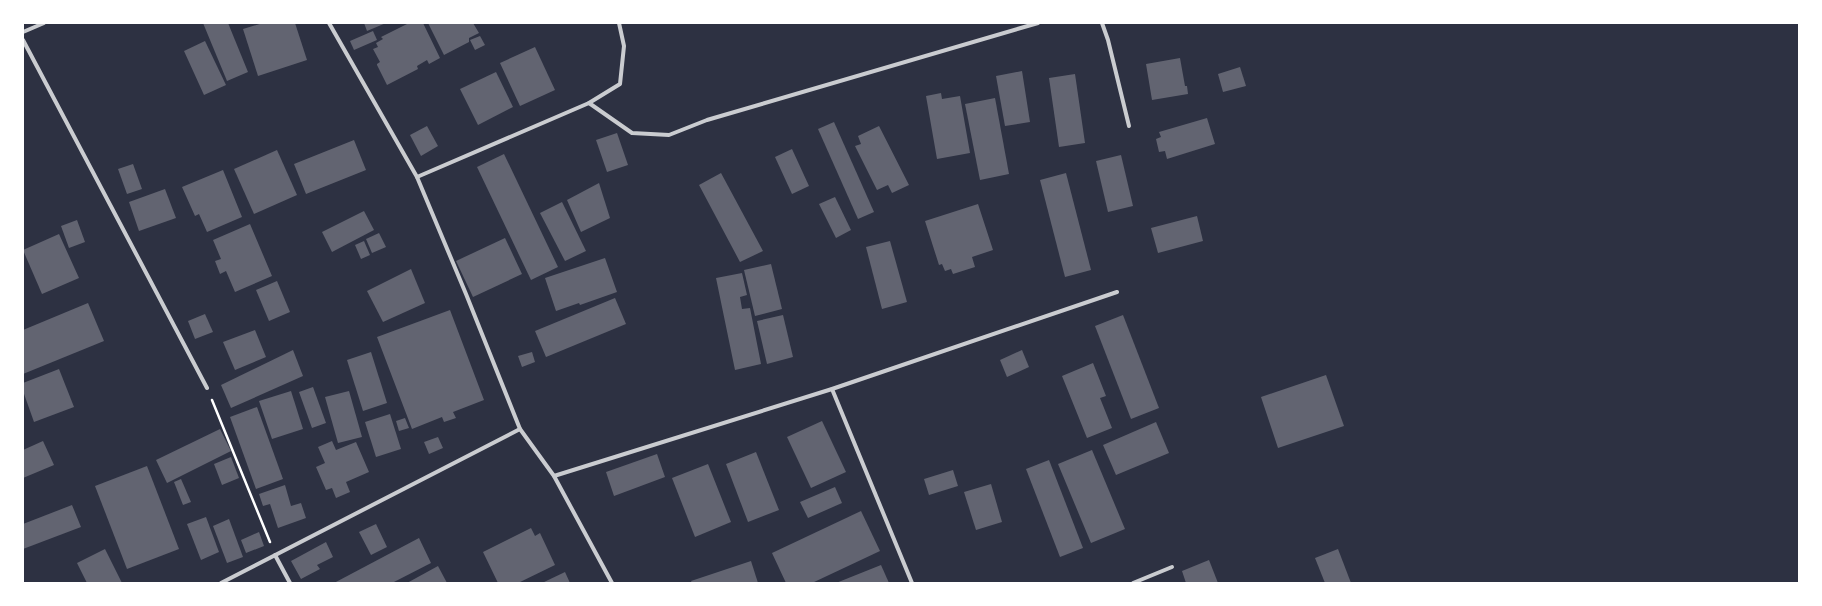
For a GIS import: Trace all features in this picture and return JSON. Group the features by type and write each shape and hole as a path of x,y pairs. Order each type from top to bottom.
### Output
{"street":[{"path":"23,32 44,23"},
{"path":"328,23 417,177 520,429 554,476 612,583"},
{"path":"417,177 589,103 620,84 624,46 619,23"},
{"path":"589,103 632,133 669,135 707,120 1038,23"},
{"path":"1102,23 1108,40 1129,126"},
{"path":"23,40 207,388"},
{"path":"554,476 832,389 1116,292"},
{"path":"832,389 912,583"},
{"path":"221,583 520,429"},
{"path":"275,555 290,583"},
{"path":"1133,583 1172,567"}],"path":[{"path":"207,388 275,555"}],"building":[{"path":"203,23 228,23 248,72 227,81"},
{"path":"263,23 295,23 307,60 258,76 243,29"},
{"path":"364,23 386,23 367,31"},
{"path":"409,23 423,23 440,58 429,64 427,60 417,66 418,69 387,85 377,65 380,62 373,49 378,47 376,43 383,39 381,37"},
{"path":"428,23 473,23 479,33 469,38 469,42 444,55"},
{"path":"373,31 377,40 354,50 350,41"},
{"path":"480,36 485,45 475,50 470,40"},
{"path":"205,41 226,85 204,95 184,51"},
{"path":"535,47 555,90 520,106 500,63"},
{"path":"1180,58 1188,94 1152,100 1146,64"},
{"path":"1240,67 1246,86 1223,92 1218,74"},
{"path":"1022,71 1030,122 1005,126 996,76"},
{"path":"496,72 513,107 478,125 460,89"},
{"path":"1075,74 1085,143 1059,147 1049,78"},
{"path":"941,93 942,99 960,96 970,153 937,159 926,96"},
{"path":"995,98 1009,174 980,180 965,104"},
{"path":"1207,118 1215,144 1167,159 1165,151 1159,152 1156,139 1161,137 1159,132"},
{"path":"834,122 874,212 858,219 818,129"},
{"path":"427,126 438,146 421,156 410,135"},
{"path":"879,126 909,185 892,193 888,185 877,190 855,146 861,144 858,136"},
{"path":"617,133 628,165 607,172 596,140"},
{"path":"354,140 366,170 306,194 294,164"},
{"path":"792,149 809,186 792,194 775,157"},
{"path":"277,150 297,195 254,214 234,169"},
{"path":"504,154 558,267 531,280 477,167"},
{"path":"1121,155 1133,206 1108,212 1096,161"},
{"path":"133,164 142,189 127,194 118,169"},
{"path":"223,170 242,217 207,232 199,214 195,216 182,187"},
{"path":"721,173 763,251 740,262 699,185"},
{"path":"1066,173 1091,270 1065,277 1040,180"},
{"path":"599,183 610,218 581,232 567,200"},
{"path":"165,189 176,218 139,231 129,202"},
{"path":"835,197 851,230 836,238 819,204"},
{"path":"562,202 586,251 565,261 540,213"},
{"path":"978,204 993,250 972,257 975,267 953,274 951,269 945,271 942,264 939,265 925,221"},
{"path":"364,211 374,230 332,252 322,232"},
{"path":"1197,216 1203,241 1158,253 1151,228"},
{"path":"77,220 85,242 69,248 61,226"},
{"path":"250,224 272,276 235,292 226,271 220,274 215,261 221,259 213,240"},
{"path":"379,233 386,247 372,253 366,239"},
{"path":"59,234 79,278 42,294 23,250"},
{"path":"505,238 522,274 473,297 456,261"},
{"path":"364,241 370,255 361,259 355,245"},
{"path":"890,241 907,302 882,309 866,247"},
{"path":"605,258 617,292 580,305 579,303 556,311 545,278"},
{"path":"771,264 782,309 755,316 744,270"},
{"path":"411,269 425,303 383,322 367,291"},
{"path":"742,273 747,295 740,297 742,309 750,308 761,364 735,370 716,278"},
{"path":"277,281 290,312 269,321 256,290"},
{"path":"615,298 626,324 546,357 535,331"},
{"path":"88,303 104,341 23,374 23,330"},
{"path":"450,310 484,400 453,412 456,418 444,422 442,417 412,429 377,337"},
{"path":"205,314 213,332 195,339 188,321"},
{"path":"783,315 793,357 767,364 757,321"},
{"path":"1123,315 1159,408 1131,419 1095,326"},
{"path":"255,330 266,357 235,370 223,342"},
{"path":"293,350 303,376 231,408 221,385"},
{"path":"1022,350 1029,367 1007,377 1000,360"},
{"path":"371,352 387,403 363,411 347,360"},
{"path":"532,352 535,362 522,367 518,356"},
{"path":"1093,363 1106,396 1100,398 1112,428 1087,438 1062,376"},
{"path":"59,369 74,407 34,422 23,391 23,383"},
{"path":"1326,375 1344,426 1278,448 1261,397"},
{"path":"313,387 326,423 312,428 299,392"},
{"path":"291,391 303,429 272,439 259,401"},
{"path":"349,391 362,437 338,443 325,397"},
{"path":"257,407 283,479 256,489 230,417"},
{"path":"390,414 401,449 376,457 365,422"},
{"path":"405,418 409,428 399,431 396,421"},
{"path":"822,421 846,472 811,488 787,437"},
{"path":"1156,422 1169,453 1116,475 1103,445"},
{"path":"220,429 231,451 167,483 156,460"},
{"path":"438,437 443,448 429,454 424,442"},
{"path":"43,441 54,465 23,478 23,450"},
{"path":"332,441 336,450 356,442 369,472 346,482 350,492 336,498 332,488 326,490 316,467 325,463 318,447"},
{"path":"1092,450 1125,529 1091,543 1058,464"},
{"path":"756,452 779,510 748,522 726,464"},
{"path":"657,454 665,477 614,496 606,472"},
{"path":"231,457 239,478 222,485 214,464"},
{"path":"1049,460 1083,548 1060,557 1026,469"},
{"path":"708,464 731,522 695,537 672,478"},
{"path":"147,466 179,549 127,569 95,486"},
{"path":"953,470 958,486 929,495 924,479"},
{"path":"181,479 191,502 183,505 174,482"},
{"path":"991,484 1002,522 976,530 964,492"},
{"path":"285,485 291,506 301,503 306,518 278,528 270,504 263,506 259,494"},
{"path":"835,487 842,503 808,518 800,502"},
{"path":"72,505 81,527 23,549 23,524"},
{"path":"861,511 880,551 812,583 786,583 772,553"},
{"path":"206,517 219,552 201,560 187,524"},
{"path":"229,519 243,557 227,563 213,526"},
{"path":"376,524 387,547 371,555 359,532"},
{"path":"531,528 535,536 540,533 555,565 518,583 498,583 483,552"},
{"path":"259,532 264,546 246,553 241,540"},
{"path":"419,538 431,563 392,583 334,583"},
{"path":"326,542 333,557 317,565 320,569 301,579 291,561"},
{"path":"105,549 122,583 87,583 77,563"},
{"path":"1338,549 1351,583 1325,583 1315,558"},
{"path":"1209,560 1218,583 1186,583 1182,571"},
{"path":"751,561 758,583 692,583 691,581"},
{"path":"881,565 889,583 836,583"},
{"path":"438,566 447,583 407,583"},
{"path":"565,572 570,583 542,583"}]}
